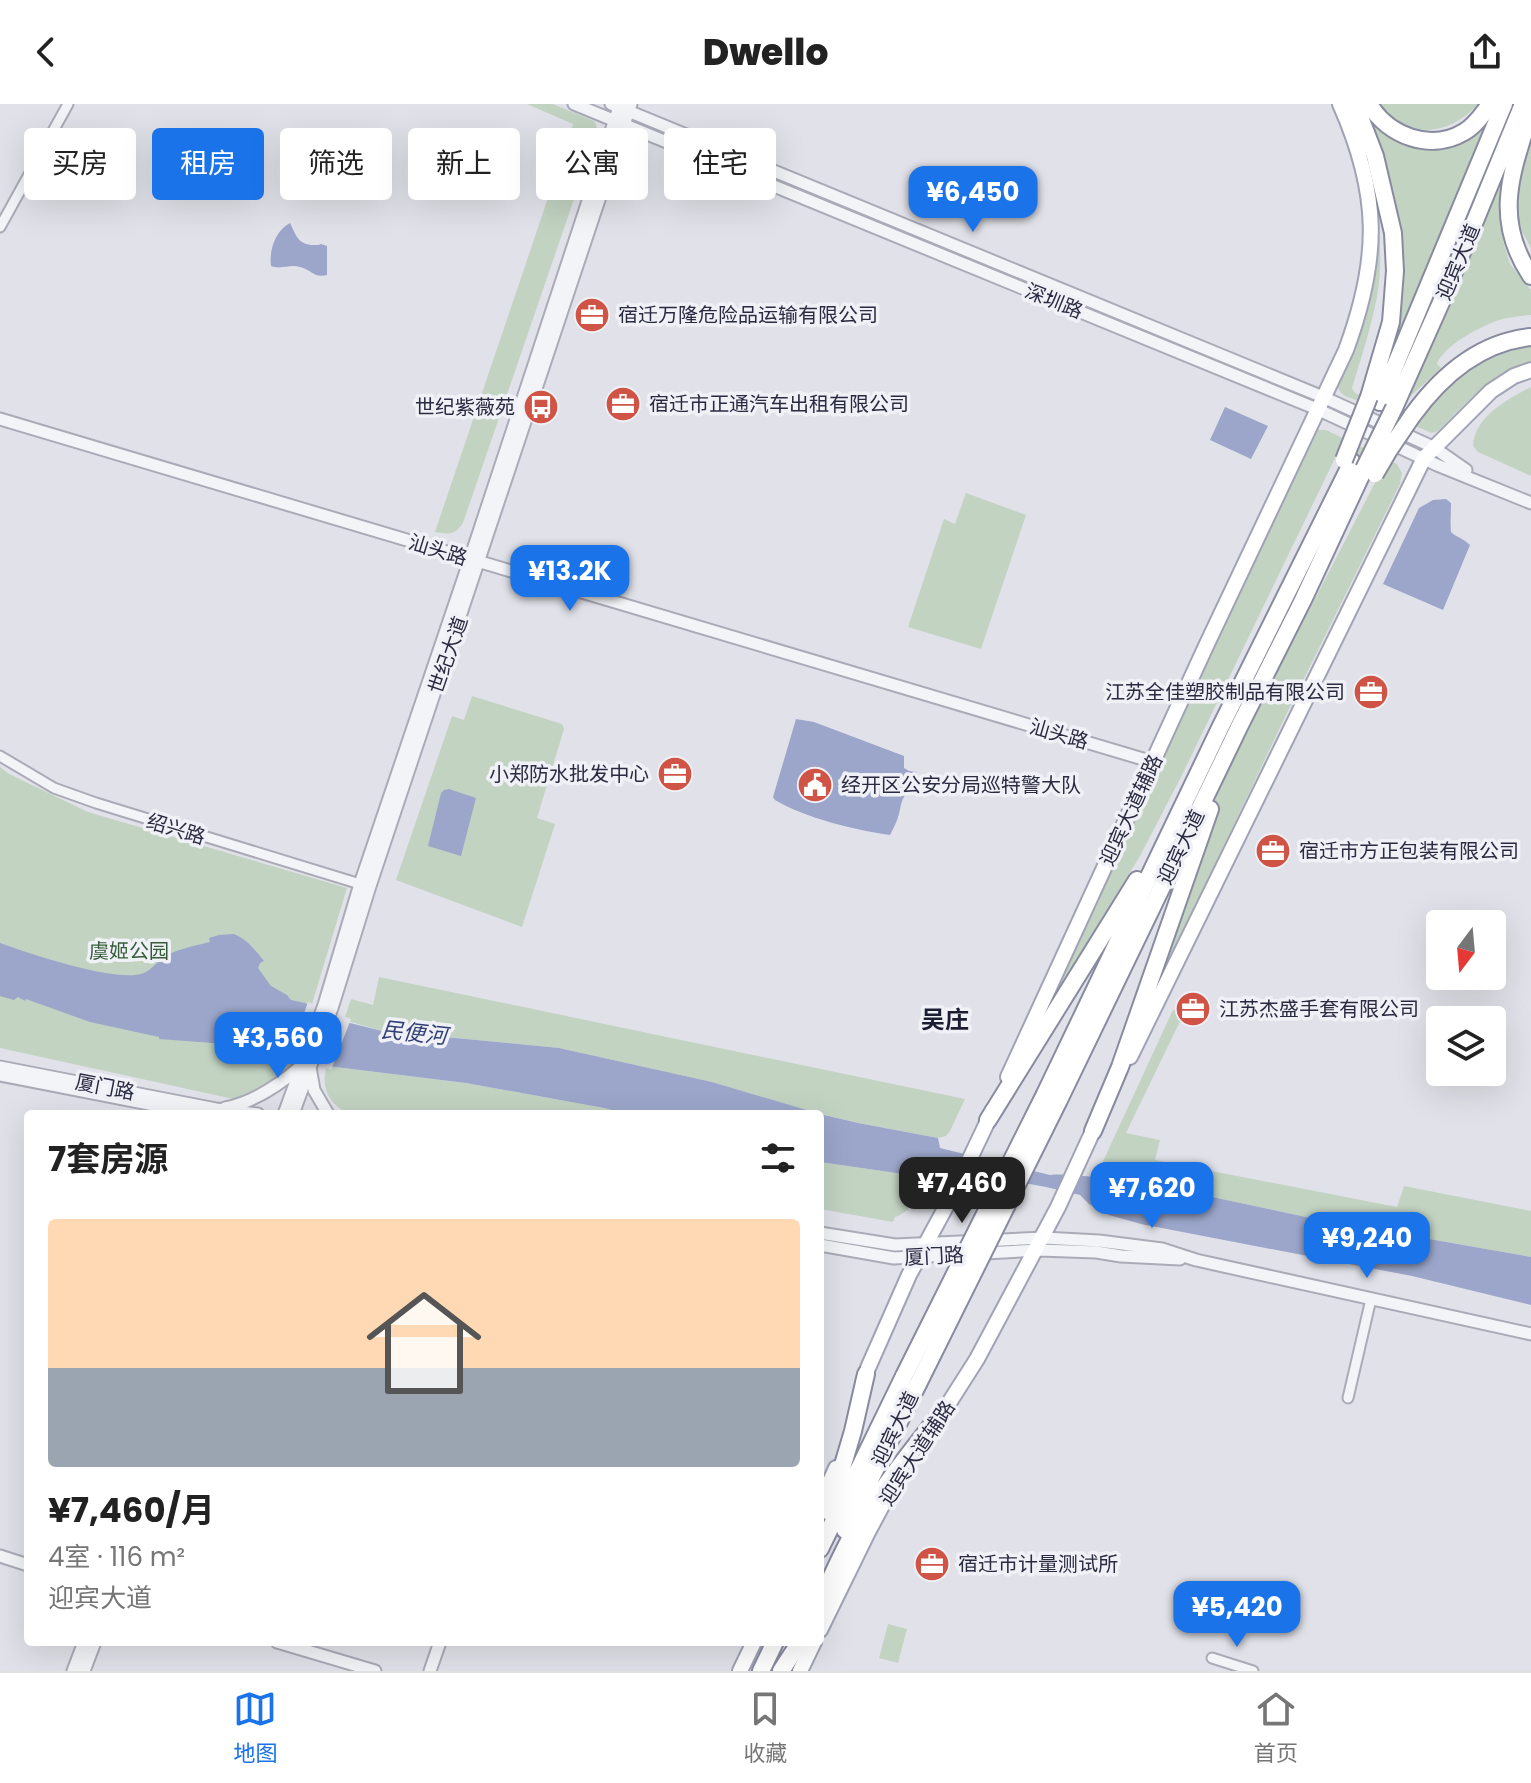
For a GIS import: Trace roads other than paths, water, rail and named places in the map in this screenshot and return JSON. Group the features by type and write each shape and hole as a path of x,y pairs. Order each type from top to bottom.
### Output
{"highway":[{"path":"1355,104 1375,156 1393,233 1395,271 1381,402 1359,466"},
{"path":"1369,104 1383,122 1406,136 1426,141 1447,139 1465,132 1490,104"},
{"name":"迎宾大道","path":"824,1542 911,1380 1303,600 1504,104"},
{"name":"迎宾大道","path":"1381,402 1447,289 1523,104"},
{"path":"1531,111 1507,202 1509,223 1520,259 1531,276"},
{"path":"1359,466 1389,450 1412,416 1448,374 1490,347 1531,337"},
{"name":"迎宾大道","path":"1052,1097 1220,728 1292,583 1359,466"},
{"path":"1093,1131 1120,1067 1241,723"},
{"path":"988,1120 1128,896 1220,728"},
{"path":"824,1526 853,1431 866,1374"},
{"name":"迎宾大道","path":"824,1573 911,1380"},
{"path":"824,1593 863,1519 892,1475 946,1407"},
{"path":"761,1671 773,1646"},
{"path":"779,1671 789,1646"},
{"path":"779,1671 797,1646"}],"main road":[{"name":"迎宾大道辅路","path":"824,1494 848,1437 866,1374 909,1275 978,1142 1346,350 1367,279 1372,223 1359,152 1340,104"},
{"name":"迎宾大道辅路","path":"824,1622 894,1482 977,1359 1058,1207 1428,453 1491,391 1514,376 1531,370"},
{"path":"740,1671 752,1646"},
{"path":"800,1671 812,1646"}],"street":[{"path":"0,227 68,104"},
{"name":"深圳路","path":"574,104 1320,403"},
{"name":"深圳路","path":"622,106 1320,403 1531,500"},
{"name":"世纪大道","path":"294,1110 370,886 622,106"},
{"name":"汕头路","path":"0,422 1151,765"},
{"name":"世纪大道","path":"328,1006 360,884 473,564"},
{"name":"绍兴路","path":"0,756 54,788 96,803 360,884"},
{"path":"216,1109 235,1106 270,1090 308,1063 314,1090 326,1110"},
{"name":"世纪大道","path":"286,1110 308,1063"},
{"name":"厦门路","path":"0,1067 224,1110"},
{"name":"厦门路","path":"0,1075 179,1110"},
{"name":"厦门路","path":"824,1234 922,1251"},
{"name":"厦门路","path":"824,1246 894,1258 922,1251 1038,1244 1121,1256 1196,1260 1531,1334"},
{"path":"1348,1398 1371,1299"},
{"path":"0,1556 24,1564"},
{"path":"73,1671 82,1646"},
{"path":"84,1671 93,1646"},
{"path":"291,1646 375,1671"},
{"path":"430,1671 439,1646"},
{"path":"436,1671 445,1646"},
{"path":"1212,1658 1253,1671"}],"water":[{"path":"290,223 301,241 309,245 327,246 327,275 315,275 296,266 271,266 274,242 280,231"},
{"path":"1225,407 1268,426 1251,459 1210,440"},
{"path":"1446,499 1451,503 1451,532 1470,545 1443,610 1383,584 1419,508 1433,500"},
{"path":"796,719 814,722 904,756 904,768 917,772 913,789 903,800 890,835 831,822 775,800 773,797"},
{"path":"449,789 476,798 461,856 428,846 441,793"},
{"path":"234,934 247,942 264,961 258,968 271,986 291,1000 350,1023 382,1031 559,1048 712,1082 806,1110 612,1110 466,1083 327,1066 289,1049 159,1039 90,1022 26,999 0,996 0,943 73,966 131,975 144,973 163,958 210,942 209,938"},
{"path":"824,1115 938,1138 940,1148 1050,1175 1114,1176 1315,1219 1531,1257 1531,1305 1412,1276 1141,1224 1109,1215 1080,1195 1046,1187 946,1169 930,1171 924,1177 824,1163"}],"place":[{"name":"宿迁万隆危险品运输有限公司","path":"592,315"},
{"name":"宿迁市正通汽车出租有限公司","path":"623,404"},
{"name":"世纪紫薇苑","path":"541,407"},
{"name":"江苏全佳塑胶制品有限公司","path":"1371,692"},
{"name":"小郑防水批发中心","path":"675,774"},
{"name":"经开区公安分局巡特警大队","path":"815,785"},
{"name":"宿迁市方正包装有限公司","path":"1273,851"},
{"name":"江苏杰盛手套有限公司","path":"1193,1009"},
{"name":"宿迁市计量测试所","path":"932,1564"}],"district":[{"name":"吴庄","path":"945,1019"}],"park label":[{"name":"虞姬公园","path":"129,951"}],"water label":[{"name":"民便河","path":"414,1033"}]}
